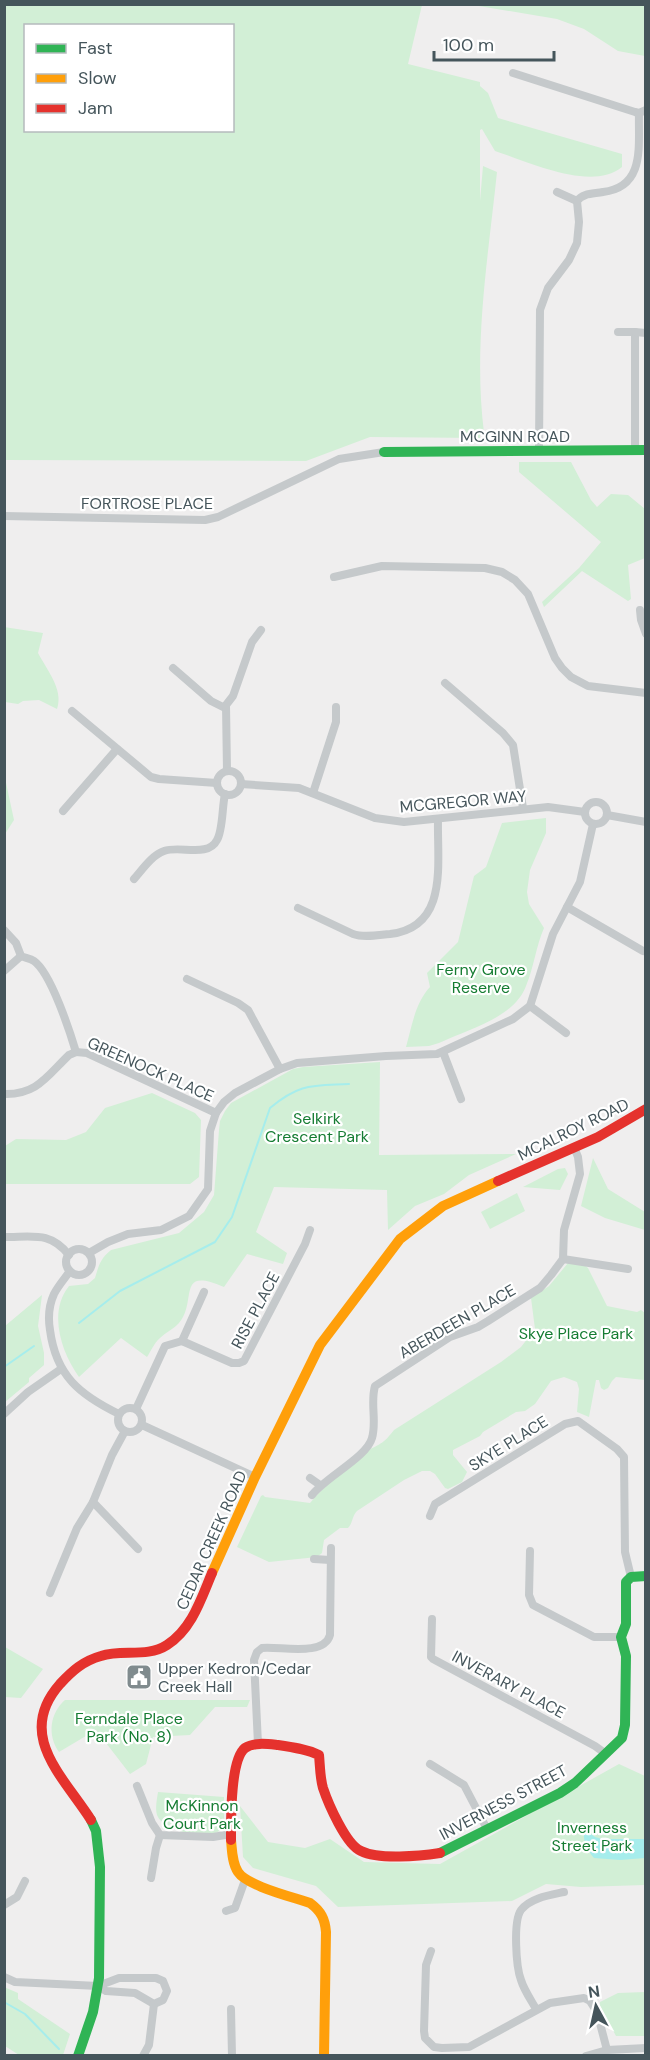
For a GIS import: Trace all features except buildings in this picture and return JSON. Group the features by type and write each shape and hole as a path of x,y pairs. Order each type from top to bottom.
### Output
{"street":[{"path":"513,73 642,112 637,165 630,179 619,189 584,195 577,201"},
{"path":"557,192 577,201"},
{"path":"539,451 540,310 548,288 569,260 577,243 579,222 577,201"},
{"path":"618,332 645,333"},
{"path":"635,332 640,450"},
{"name":"MCGINN ROAD","path":"384,452 640,450"},
{"name":"FORTROSE PLACE","path":"4,516 205,520 218,517 339,459 384,452"},
{"path":"334,577 382,566 485,568 502,572 515,580 528,594 555,658 571,677 588,686 645,693"},
{"path":"640,610 640,620 645,634"},
{"path":"227,771 225,708 233,696 252,642 261,630"},
{"path":"173,668 211,701 225,708"},
{"path":"445,683 503,733 513,745 523,808"},
{"path":"313,793 336,722 336,707"},
{"path":"72,711 156,779 217,783"},
{"path":"63,811 117,749"},
{"path":"227,771 237,774 241,784 237,792 231,795 219,790 217,783 219,776 227,771"},
{"name":"MCGREGOR WAY","path":"241,784 292,786 375,818 404,822 438,820 523,808 558,807 585,812"},
{"path":"134,879 154,857 165,850 203,849 214,844 218,838 225,794"},
{"path":"597,802 605,807 607,815 602,822 594,824 587,819 585,812 590,804 597,802"},
{"path":"607,815 645,822"},
{"path":"298,908 352,934 361,936 401,932 417,924 430,910 437,892 438,820"},
{"path":"89,1253 92,1261 90,1269 82,1274 74,1274 70,1271 67,1263 69,1255 78,1249 89,1253 128,1234 161,1230 189,1216 208,1189 210,1131 216,1113 229,1097 280,1069 303,1062 431,1055 443,1052 513,1019 530,1006 553,933 580,882 594,824"},
{"path":"567,907 643,951"},
{"name":"GREENOCK PLACE","path":"4,930 16,943 21,956 34,962 45,974 76,1052 87,1053 216,1113"},
{"path":"4,971 21,956"},
{"path":"187,979 248,1010 280,1069"},
{"path":"530,1006 566,1033"},
{"path":"4,1094 18,1095 32,1090 69,1055 76,1052"},
{"path":"443,1052 461,1099"},
{"name":"MCALROY ROAD","path":"512,1174 612,1130 645,1109"},
{"path":"574,1147 580,1174 564,1230 563,1259 628,1269"},
{"name":"CEDAR CREEK ROAD","path":"78,2055 98,1986 100,1862 96,1828 80,1800 51,1762 41,1740 40,1721 51,1696 68,1676 87,1660 105,1655 148,1653 163,1649 181,1635 190,1623 255,1477 320,1345 400,1239 442,1206 512,1174"},
{"name":"RISE PLACE","path":"182,1341 232,1363 244,1361 310,1230"},
{"path":"4,1237 50,1238 61,1245 69,1255"},
{"name":"ABERDEEN PLACE","path":"312,1495 320,1485 369,1445 373,1435 372,1395 375,1386 450,1337 478,1327 540,1288 563,1259"},
{"path":"70,1271 54,1294 50,1308 51,1342 61,1369 68,1379 92,1401 119,1414"},
{"path":"136,1409 165,1346 182,1341 204,1292"},
{"path":"4,1414 28,1392 61,1369"},
{"path":"128,1408 136,1409 142,1416 142,1425 135,1432 125,1431 118,1424 119,1414 128,1408"},
{"name":"SKYE PLACE","path":"430,1516 435,1504 565,1424 578,1421 617,1449 624,1457 625,1552 631,1577"},
{"path":"142,1425 255,1477"},
{"path":"50,1593 77,1528 93,1502 112,1455 125,1431"},
{"path":"310,1478 320,1485"},
{"path":"93,1502 138,1549"},
{"path":"324,2055 326,1932 323,1916 319,1909 310,1903 238,1876 232,1858 230,1806 238,1758 244,1749 258,1743 254,1660 257,1653 262,1648 319,1648 329,1641 331,1548"},
{"path":"530,1551 529,1595 533,1605 594,1637 621,1637"},
{"path":"314,1560 330,1560"},
{"path":"631,1577 645,1575"},
{"name":"INVERNESS STREET","path":"258,1743 309,1750 319,1755 323,1787 345,1836 359,1851 367,1854 434,1855 443,1852 560,1793 574,1783 622,1738 625,1731 626,1656 621,1637 626,1624 626,1582 631,1577"},
{"name":"INVERARY PLACE","path":"432,1619 431,1657 433,1659 606,1754"},
{"path":"430,1764 464,1785 488,1829"},
{"path":"137,1786 152,1823 160,1835"},
{"path":"160,1835 213,1838 231,1834"},
{"path":"151,1878 160,1835"},
{"path":"233,1911 245,1880"},
{"path":"4,1905 17,1897 25,1881"},
{"path":"536,2009 519,1976 517,1918 526,1905 564,1892"},
{"path":"431,1952 426,1965 424,2031 425,2038 434,2047 470,2047 536,2009 560,2000 584,1998 590,2001 597,2012 607,2050"},
{"path":"4,1977 15,1982 98,1986 119,1978 156,1978 163,1981 167,1991 163,2000 154,2004"},
{"path":"98,1986 106,1991 135,1993 154,2004"},
{"path":"143,2055 149,2045 154,2004"},
{"path":"231,2009 232,2055"},
{"path":"586,2055 607,2050 645,2048"}],"green space":[{"path":"4,5 422,5 408,64 480,82 480,86 488,93 498,118 622,154 622,167 609,174 594,177 577,176 495,151 482,129 480,130 480,201 483,166 497,172 481,335 480,368 484,433 480,433 480,438 370,437 306,461 5,460"},
{"path":"473,5 645,5 645,56 618,51 584,29 557,19"},
{"path":"519,462 571,462 597,507 611,494 628,495 645,509 645,558 628,565 631,599 628,601 582,571 544,607 542,602 579,568 601,542 519,472"},
{"path":"4,627 43,633 38,653 56,687 59,702 57,709 39,700 23,701 18,704 5,702"},
{"path":"5,778 14,820 4,834"},
{"name":"Ferny Grove Reserve","path":"546,818 546,833 530,870 527,892 529,904 544,928 529,979 520,997 501,1014 477,1027 429,1046 406,1047 417,1007 430,987 427,973 458,942 474,876 486,867 502,823"},
{"name":"Selkirk Crescent Park","path":"380,1062 379,1155 516,1154 469,1175 444,1194 415,1206 388,1230 387,1190 274,1187 256,1232 287,1253 283,1264 247,1254 224,1287 209,1282 193,1283 179,1323 158,1340 147,1357 121,1338 79,1377 67,1356 59,1332 59,1308 63,1296 69,1286 88,1284 95,1278 100,1262 111,1250 179,1233 204,1212 214,1195 220,1121 231,1103 293,1069"},
{"path":"152,1093 195,1113 201,1120 199,1177 190,1184 5,1184 5,1146 16,1139 66,1140 86,1132 105,1108"},
{"path":"593,1158 608,1189 645,1212 645,1230 605,1218 581,1206"},
{"path":"565,1168 568,1174 560,1190 523,1187 558,1169"},
{"path":"517,1193 525,1211 490,1229 481,1212"},
{"name":"Skye Place Park","path":"568,1263 583,1264 588,1268 607,1306 637,1312 641,1310 645,1313 645,1380 616,1377 604,1390 599,1380 596,1380 589,1417 577,1412 579,1389 577,1382 564,1377 551,1381 535,1404 525,1411 516,1412 480,1436 453,1450 453,1455 467,1472 462,1482 448,1489 445,1488 430,1471 422,1471 404,1480 357,1511 348,1528 340,1528 324,1540 322,1553 317,1557 269,1562 237,1547 261,1496 310,1503 346,1467 383,1442 394,1430 521,1347 535,1329 531,1298 549,1286"},
{"path":"42,1295 38,1326 44,1353 44,1365 29,1378 29,1382 5,1402 5,1326"},
{"path":"5,1647 43,1669 21,1698 5,1697"},
{"name":"Ferndale Place Park (No. 8)","path":"65,1700 250,1700 247,1707 215,1707 190,1735 153,1737 146,1764 130,1774 96,1730 59,1752 53,1739 52,1724 56,1711"},
{"name":"Inverness Street Park","path":"619,1764 645,1776 645,1885 581,1887 546,1884 512,1901 338,1907 316,1886 253,1868 243,1857 240,1806 268,1842 305,1848 330,1839 364,1862 440,1864"},
{"name":"McKinnon Court Park","path":"158,1792 224,1797 224,1820 221,1830 202,1835 179,1831 165,1824 157,1815"},
{"path":"4,1987 18,1993 18,1999 70,2034 63,2055 19,2055 5,2046"},
{"path":"645,1992 645,2036 616,2036 600,2002 618,1993"}],"water":[{"path":"588,1832 602,1839 645,1839 645,1858 620,1860 594,1858 584,1840 584,1833"}],"waterway":[{"path":"79,1323 120,1291 215,1242 232,1217 270,1108 290,1094 307,1087 349,1084"},
{"path":"4,1367 34,1346"},
{"path":"4,2002 25,2014 59,2049"}],"traffic: fast":[{"path":"384,452 646,450"},
{"path":"440,1853 560,1793 575,1783 622,1738 625,1725 626,1656 621,1637 626,1624 626,1582 631,1577 646,1576"},
{"path":"78,2056 93,2012 99,1978 100,1867 96,1831 91,1820"}],"traffic: slow":[{"path":"212,1573 255,1477 320,1345 400,1239 443,1206 498,1181"},
{"path":"231,1840 235,1865 243,1877 260,1886 310,1903 320,1912 326,1932 324,2056"}],"traffic: jam":[{"path":"498,1181 598,1137 646,1109"},
{"path":"91,1820 48,1755 43,1738 42,1721 47,1703 64,1679 89,1661 109,1654 159,1649 176,1638 195,1613 212,1573"},
{"path":"231,1840 232,1791 236,1765 245,1748 266,1744 299,1748 319,1755 322,1784 329,1803 349,1841 361,1851 378,1856 440,1853"}],"place":[{"name":"Upper Kedron/Cedar Creek Hall","path":"139,1677"}]}
